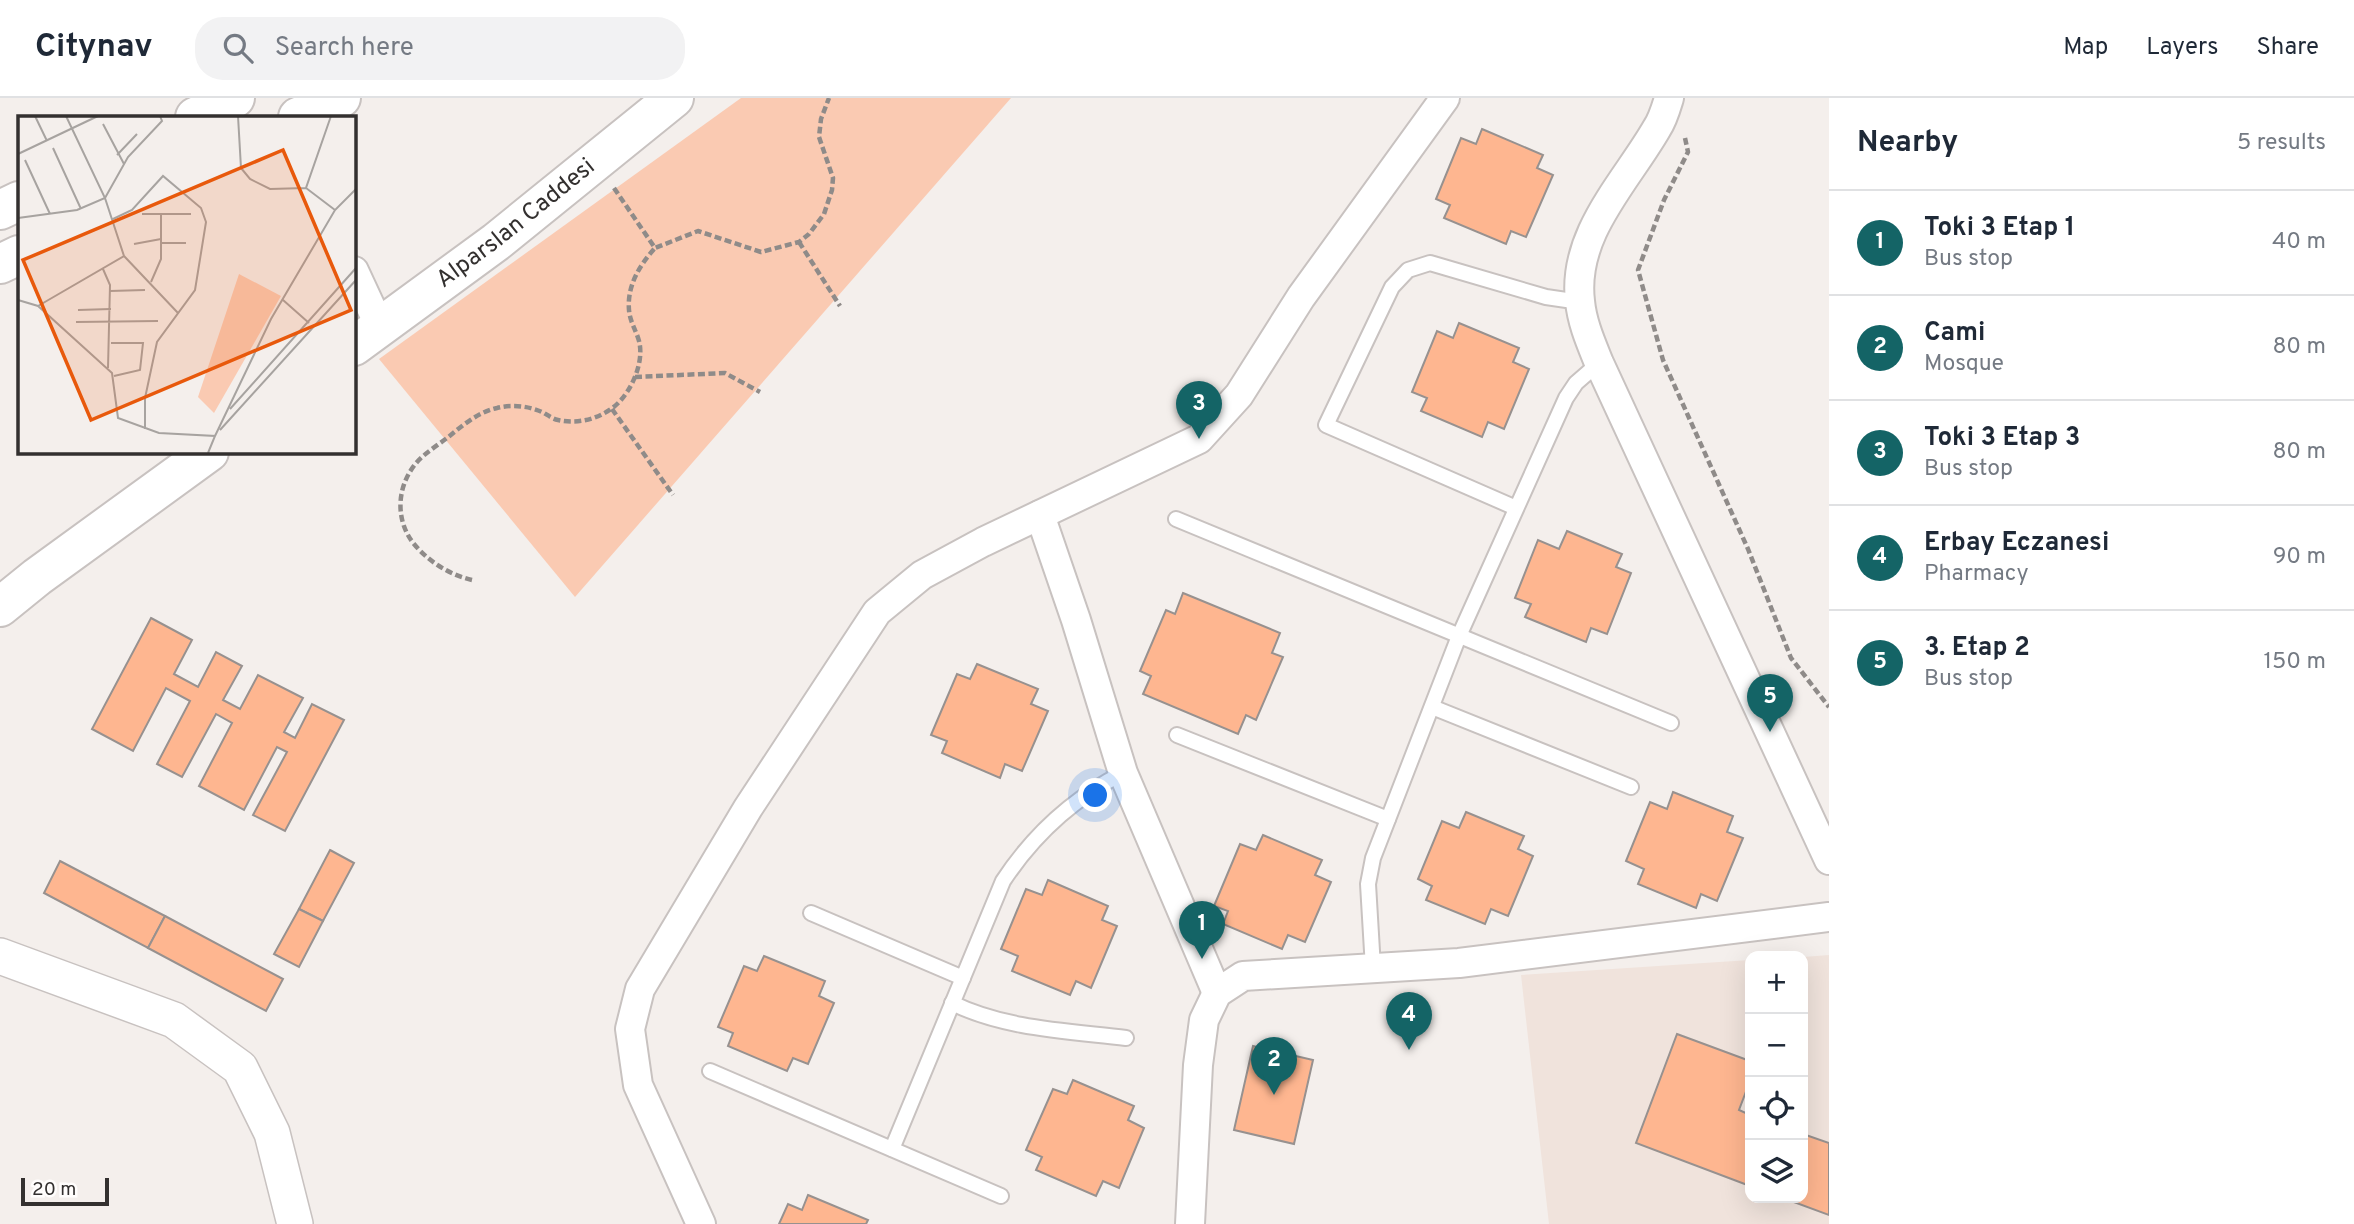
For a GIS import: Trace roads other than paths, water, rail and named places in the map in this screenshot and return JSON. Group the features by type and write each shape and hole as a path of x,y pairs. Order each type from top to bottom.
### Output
{"main road":[{"path":"197,116 235,98"},
{"path":"300,116 341,98"},
{"name":"Alparslan Caddesi","path":"367,337 496,242 674,98"},
{"path":"0,210 18,201"},
{"path":"0,264 18,255"},
{"path":"0,607 208,453"}],"street":[{"path":"701,1224 638,1085 630,1029 640,989 748,808 877,612 922,575 983,542 1199,439 1240,394 1301,297 1445,98"},
{"path":"1669,98 1659,125 1591,232 1582,257 1579,278 1585,326 1599,363 1829,860"},
{"path":"355,276 367,337"},
{"path":"1040,516 1076,620 1123,773 1217,993"},
{"path":"1190,1224 1198,1065 1204,1020 1217,993 1243,976 1459,963 1829,917"},
{"path":"0,956 174,1020 240,1068 272,1133 295,1224"}],"lane":[{"path":"1516,508 1326,425 1392,287 1408,270 1430,263 1546,297 1580,302"},
{"path":"1373,968 1368,884 1373,858 1459,636 1566,398 1576,383 1599,363"},
{"path":"1176,519 1671,723"},
{"path":"1432,707 1631,787"},
{"path":"1177,735 1388,819"},
{"path":"892,1149 1003,881 1038,834 1060,814 1101,784 1123,773"},
{"path":"811,913 963,978"},
{"path":"952,1003 981,1015 1015,1024 1126,1038"},
{"path":"709,1071 1001,1196"}],"place":[{"name":"Toki 3 Etap 3","path":"1199,439"},
{"name":"3. Etap 2","path":"1770,732"},
{"name":"Toki 3 Etap 1","path":"1202,959"},
{"name":"Erbay Eczanesi","path":"1409,1050"},
{"name":"Cami","path":"1274,1095"}]}
